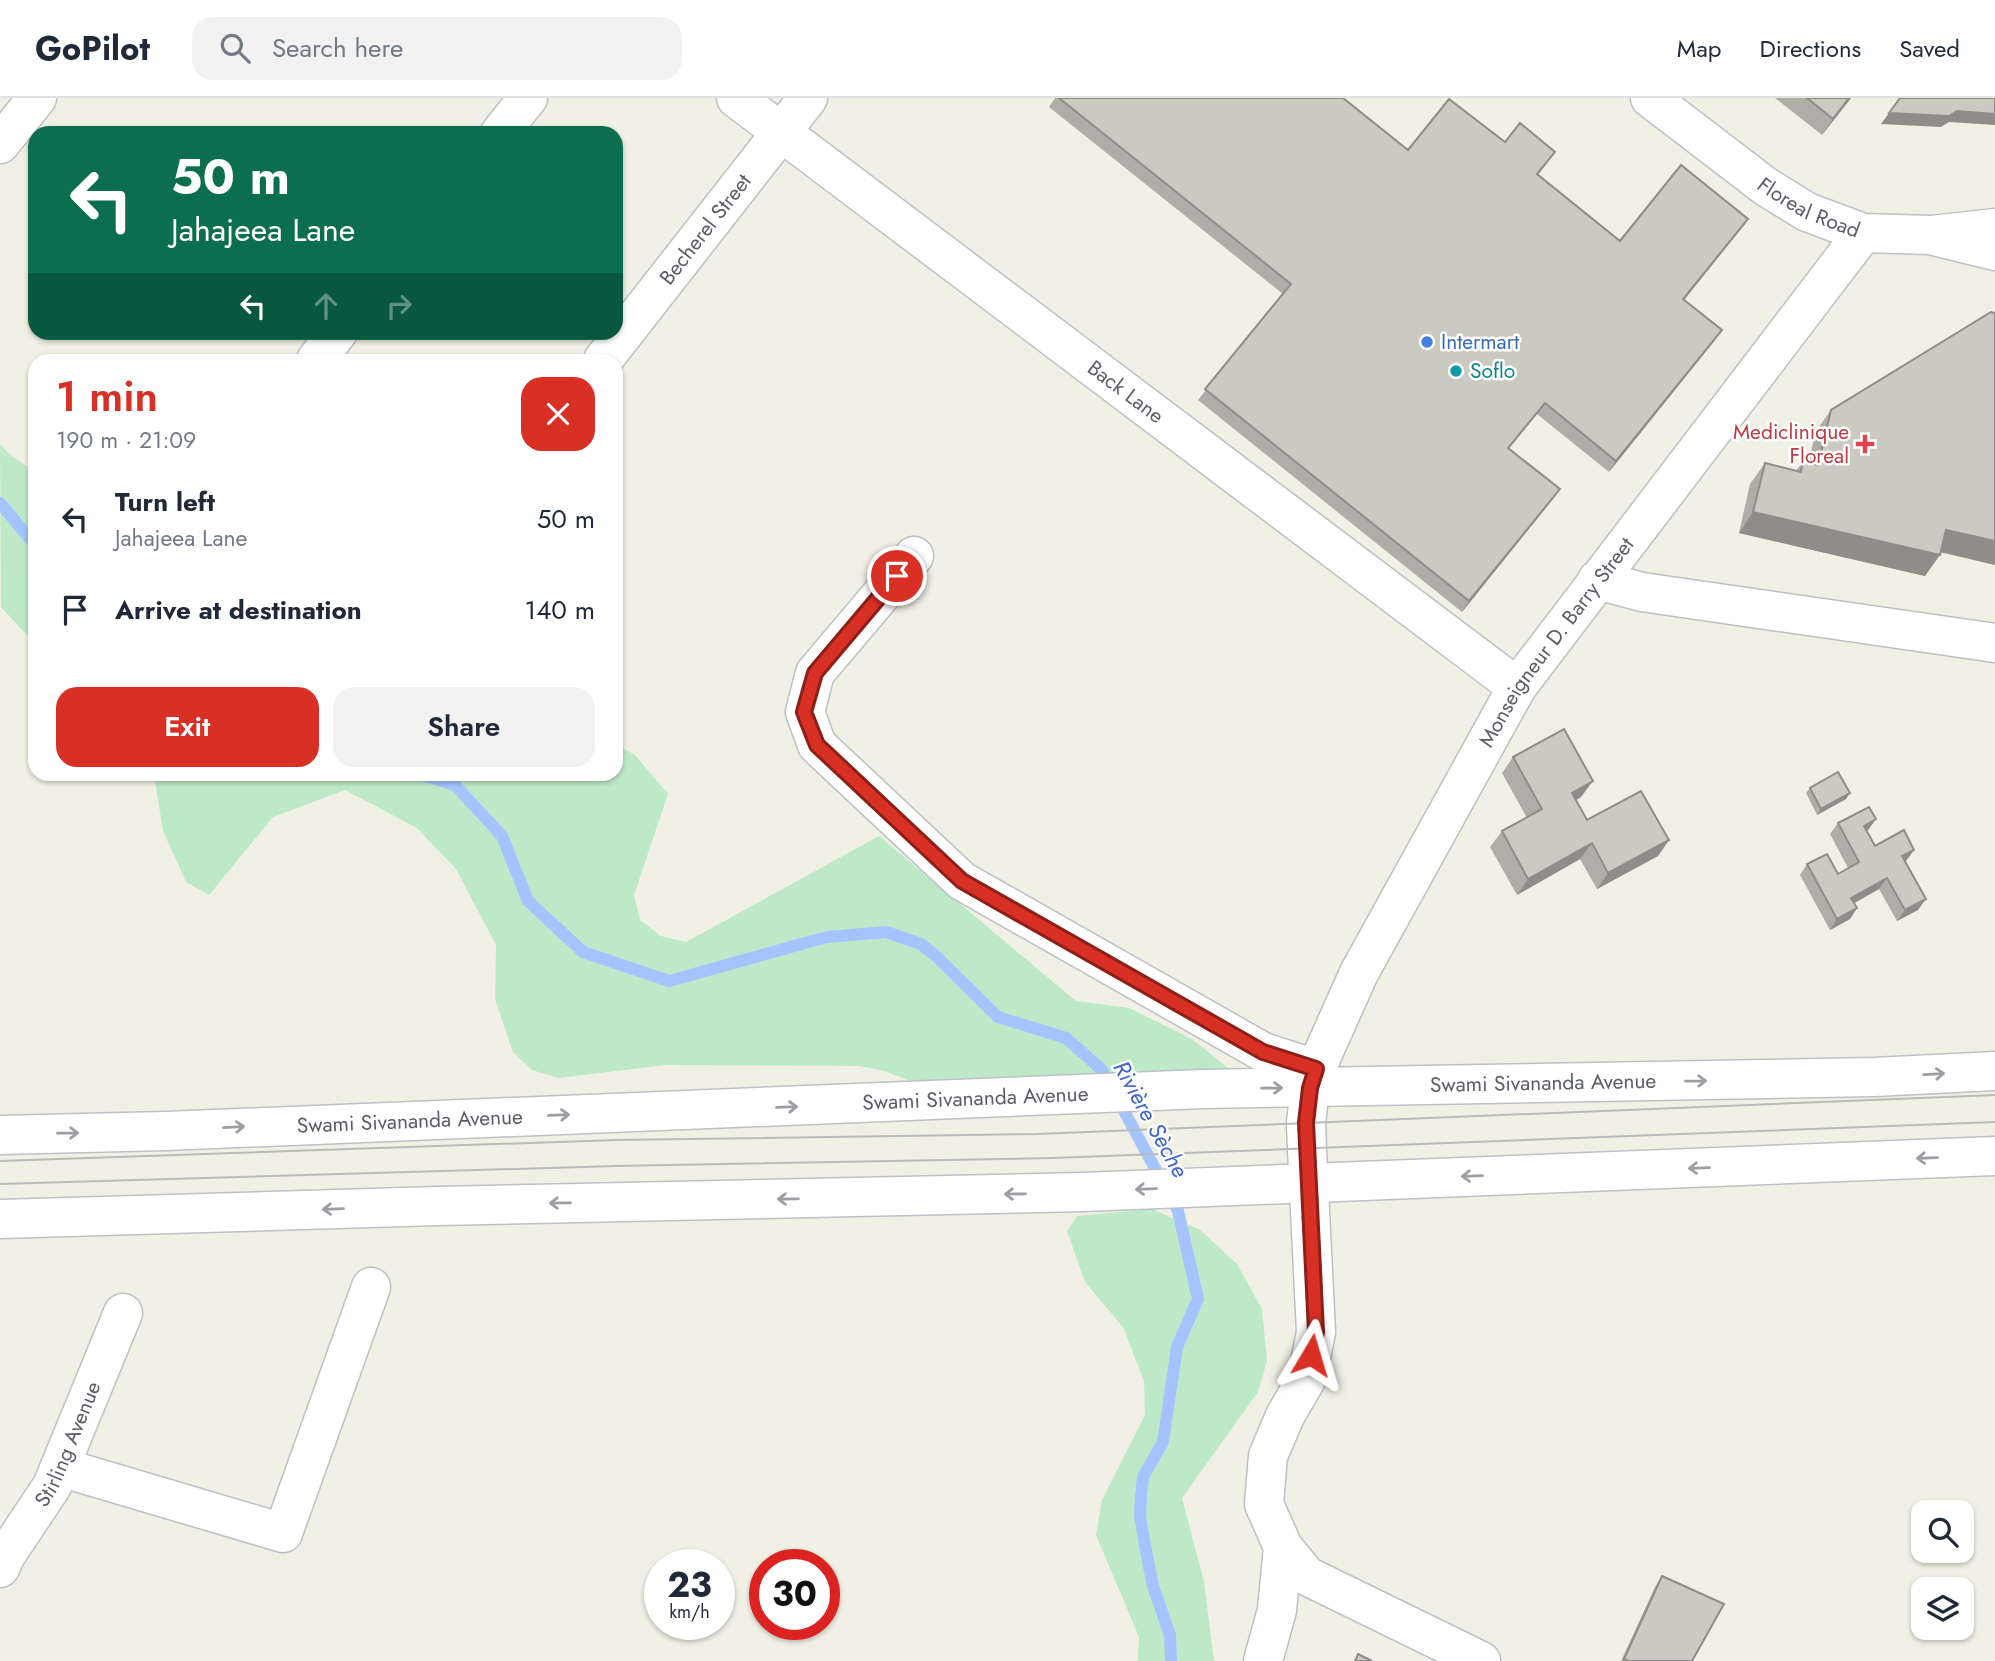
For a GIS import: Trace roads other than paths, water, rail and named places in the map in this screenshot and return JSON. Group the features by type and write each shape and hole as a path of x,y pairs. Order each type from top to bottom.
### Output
{"street":[{"path":"0,145 37,98"},
{"path":"506,126 528,98"},
{"name":"Back Lane","path":"736,98 1517,687"},
{"name":"Becherel Street","path":"623,335 808,98"},
{"name":"Floreal Road","path":"1650,98 1765,186 1807,212 1863,233 1930,235 1995,251"},
{"path":"1930,235 1995,228"},
{"name":"Monseigneur D. Barry Street","path":"1283,1547 1264,1504 1268,1456 1285,1416 1307,1378 1316,1332 1306,1123 1313,1078 1359,973 1517,687 1863,233"},
{"path":"321,354 332,340"},
{"name":"Becherel Street","path":"608,354 619,340"},
{"path":"914,556 815,673 804,712 817,745 962,881 1313,1078"},
{"path":"1597,580 1642,592 1995,643"},
{"name":"Swami Sivananda Avenue","path":"0,1135 1021,1098 1204,1089 1313,1078 1874,1077 1995,1072"},
{"path":"0,1219 437,1206 1083,1192 1995,1156"},
{"path":"60,1467 283,1533 371,1287"},
{"name":"Stirling Avenue","path":"0,1568 52,1486 123,1313"},
{"path":"1263,1661 1277,1610 1283,1547"},
{"path":"1283,1547 1307,1576 1481,1661"}],"waterway":[{"name":"Rivière Sèche","path":"0,503 28,537"},
{"name":"Rivière Sèche","path":"442,781 455,785 502,836 528,901 583,952 669,981 827,937 886,932 921,944 998,1017 1066,1038 1102,1070 1178,1211 1198,1299 1177,1347 1163,1442 1143,1477 1141,1495 1140,1516 1146,1551 1153,1586 1170,1635 1171,1661"}],"tram line":[{"path":"0,1161 616,1140 1038,1134 1995,1095"},
{"path":"0,1184 616,1166 1053,1158 1995,1122"}],"place":[{"name":"Intermart","path":"1427,342"},
{"name":"Soflo","path":"1456,371"},
{"name":"Mediclinique Floreal","path":"1865,444"}]}
